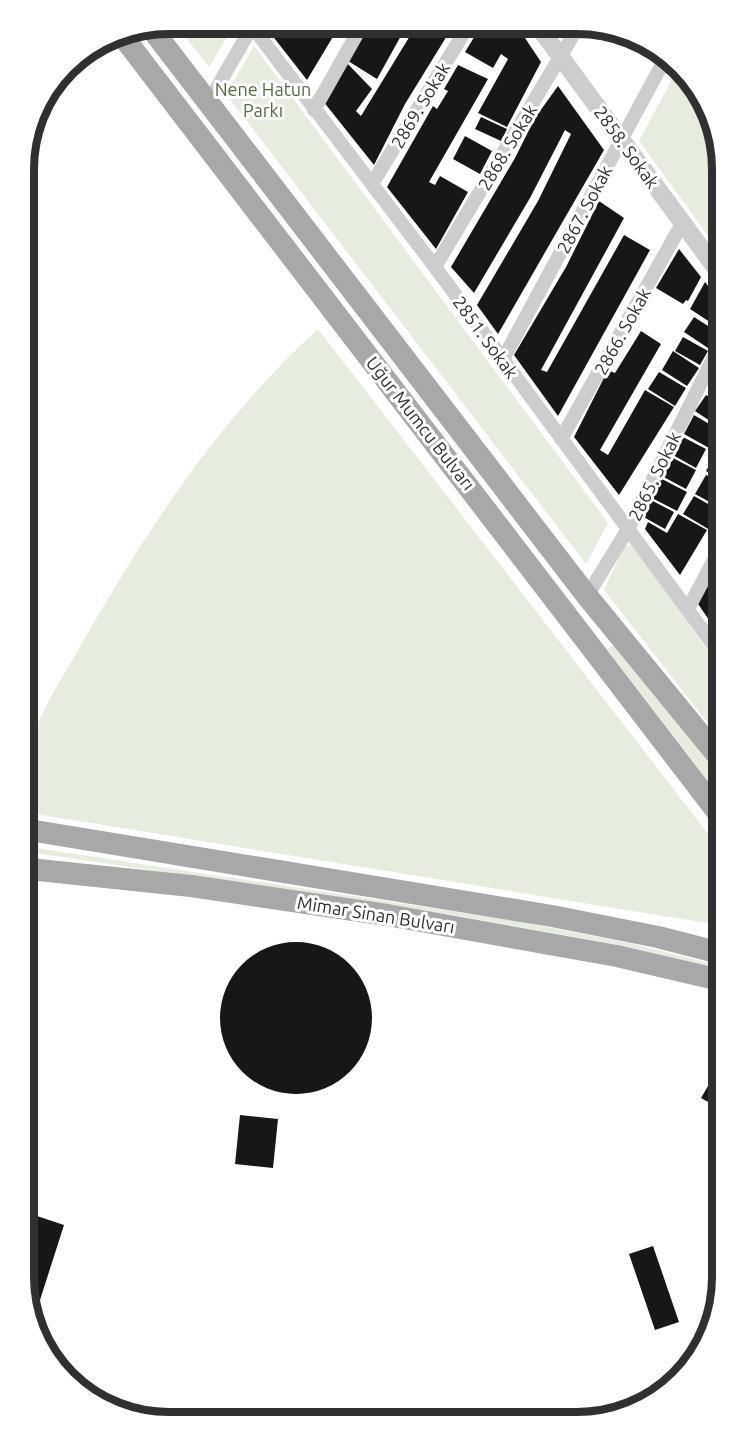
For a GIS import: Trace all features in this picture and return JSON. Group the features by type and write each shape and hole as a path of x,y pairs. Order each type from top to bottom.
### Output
{"main road":[{"name":"Uğur Mumcu Bulvarı","path":"157,35 587,596 711,748"},
{"name":"Uğur Mumcu Bulvarı","path":"127,42 711,804"},
{"path":"34,832 552,916 668,939 711,951"},
{"name":"Mimar Sinan Bulvarı","path":"34,870 191,886 387,915 607,954 711,978"}],"street":[{"name":"2869. Sokak","path":"372,184 463,34"},
{"name":"2858. Sokak","path":"544,34 712,263"},
{"name":"2868. Sokak","path":"435,267 574,34"},
{"path":"208,102 246,35"},
{"name":"2851. Sokak","path":"259,35 435,267 502,361 712,642"},
{"path":"314,110 357,35"},
{"name":"2867. Sokak","path":"502,361 661,65"},
{"name":"2866. Sokak","path":"561,439 683,222"},
{"name":"2865. Sokak","path":"587,596 628,529 712,360"},
{"path":"688,609 712,564"}],"green space":[{"path":"184,35 228,35 209,67"},
{"name":"Nene Hatun Parkı","path":"254,46 608,523 586,564 226,94"},
{"path":"673,76 698,110 709,143 712,170 712,241 639,141"},
{"path":"318,329 711,838 711,924 34,814 34,735 56,688 156,522 215,441 281,365"},
{"path":"633,545 712,656 712,728 604,590 624,547"},
{"path":"613,645 711,765 711,785 607,649"},
{"path":"34,848 517,921 634,944 711,964 711,967 625,946 458,916 34,853"}],"building":[{"path":"402,34 377,79 348,61 361,35"},
{"path":"411,34 448,34 405,104 374,165 323,101 346,62 372,89 356,111 361,116"},
{"path":"476,34 522,34 541,62 507,127 478,113 508,59 501,54 493,68 465,52"},
{"path":"272,35 334,35 307,80"},
{"path":"458,65 488,79 429,182 435,185 440,176 468,192 436,249 387,187 433,106 437,109 448,91 444,89"},
{"path":"558,86 604,150 498,334 477,305 538,201 571,134 565,130 530,198 474,293 451,267 515,158 535,118"},
{"path":"481,117 507,129 501,141 475,129"},
{"path":"465,136 492,151 480,174 453,159"},
{"path":"599,201 624,218 541,370 547,372 624,235 650,250 558,416 514,355 566,267"},
{"path":"679,249 701,277 688,301 686,300 683,304 656,288"},
{"path":"705,282 712,291 712,323 690,309"},
{"path":"694,317 712,328 712,340 708,348 684,332"},
{"path":"641,331 661,344 600,450 608,455 645,390 674,407 619,495 574,437 608,370 615,373"},
{"path":"683,337 708,351 700,365 675,351"},
{"path":"673,351 699,368 687,386 662,370"},
{"path":"659,372 686,388 675,406 648,389"},
{"path":"706,395 712,398 712,422 695,411"},
{"path":"694,415 712,426 712,442 709,448 684,434"},
{"path":"681,436 706,449 696,468 671,454"},
{"path":"671,457 696,470 686,489 660,475"},
{"path":"712,461 712,474 706,471"},
{"path":"706,475 712,478 712,503 695,494"},
{"path":"660,478 687,492 677,511 650,497"},
{"path":"694,496 712,506 712,527 710,530 683,514"},
{"path":"649,499 674,512 665,529 640,515"},
{"path":"678,514 707,530 680,575 645,529 648,522 667,533"},
{"path":"708,581 712,583 712,624 696,601"},
{"path":"296,942 325,947 350,964 367,989 372,1018 367,1047 350,1072 325,1089 296,1094 267,1089 242,1072 225,1047 220,1018 225,989 242,964 267,947"},
{"path":"711,1081 711,1104 701,1098"},
{"path":"240,1115 278,1119 273,1168 235,1164"},
{"path":"34,1215 64,1225 38,1307 34,1277"},
{"path":"653,1246 679,1322 655,1330 629,1254"}]}
